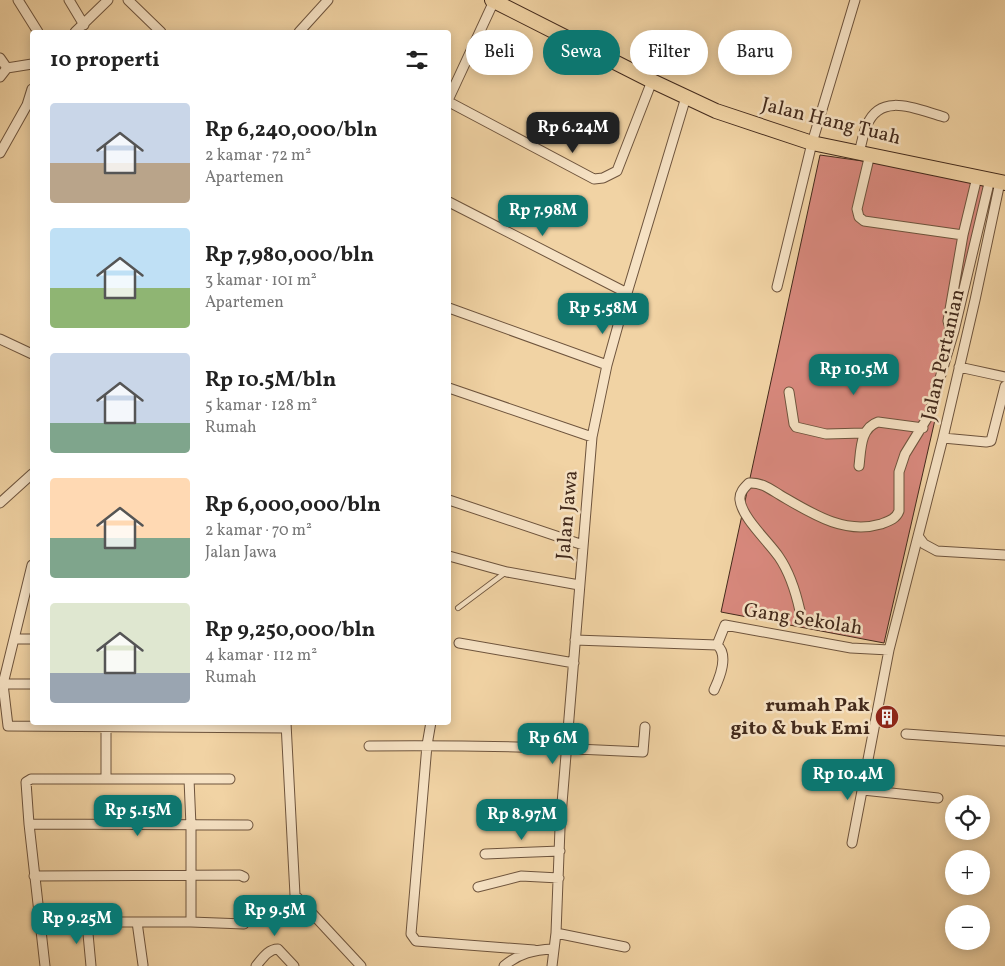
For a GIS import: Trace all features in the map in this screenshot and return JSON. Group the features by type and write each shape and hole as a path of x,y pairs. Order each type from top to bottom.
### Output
{"main road":[{"name":"Jalan Hang Tuah","path":"493,0 652,81 716,111 812,143 993,180"}],"street":[{"path":"18,0 37,30"},
{"path":"70,0 84,25"},
{"path":"78,30 108,0"},
{"path":"128,0 158,30"},
{"path":"301,30 328,0"},
{"path":"451,94 493,0"},
{"path":"777,286 812,143 855,0"},
{"path":"0,58 7,68"},
{"path":"0,77 7,68 30,64"},
{"path":"451,103 594,179 600,179 617,170 652,81"},
{"path":"0,152 27,105 30,95"},
{"name":"Jalan Jawa","path":"552,966 556,933 560,828 566,748 592,437 607,366 626,293 686,97"},
{"path":"944,117 899,105 886,106 878,110 867,124 857,209 861,219 864,221 962,235"},
{"path":"954,331 950,328 948,322 962,235 993,180"},
{"path":"800,611 795,590 782,562 755,528 740,502 740,495 749,483 762,484 805,509 834,523 866,527 890,521 896,517 899,511 898,480 902,462 929,415 954,331 993,180"},
{"name":"Jalan Pertanian","path":"852,843 889,650 976,300 993,180"},
{"path":"451,203 626,293"},
{"path":"451,309 607,366"},
{"path":"0,339 30,353"},
{"path":"959,367 1005,377"},
{"path":"943,438 990,441 1005,386"},
{"path":"451,389 592,437"},
{"path":"789,392 796,427 826,434 864,434"},
{"path":"859,466 864,434 874,424 878,422 923,428"},
{"path":"0,503 30,476"},
{"path":"451,501 583,546"},
{"path":"918,536 924,544 937,551 1005,555"},
{"path":"451,557 507,572 579,584"},
{"path":"30,572 3,684 8,726 286,725 295,895 361,966"},
{"name":"Gang Sekolah","path":"717,645 725,625 851,648 889,650"},
{"path":"14,639 30,638"},
{"path":"576,640 717,645 723,655 718,681 714,690"},
{"path":"459,643 574,663"},
{"path":"3,684 30,684"},
{"path":"430,725 427,745 412,938 416,941 534,950 553,949"},
{"path":"106,727 106,778"},
{"path":"369,746 427,745 566,748 643,752 645,728"},
{"path":"906,734 1005,741"},
{"path":"46,966 34,876 26,782 29,779 230,779"},
{"path":"189,779 192,826 191,922"},
{"path":"863,790 938,798"},
{"path":"29,824 248,826"},
{"path":"485,854 560,851"},
{"path":"34,876 191,874 240,875 244,877"},
{"path":"478,887 521,876 558,878"},
{"path":"39,922 244,924"},
{"path":"138,922 143,965"},
{"path":"87,923 91,966"},
{"path":"556,933 625,946"},
{"path":"256,966 270,951 275,949 294,966"},
{"path":"504,966 522,954 534,950"}],"lane":[{"path":"458,608 507,572"}],"building":[{"path":"820,155 990,179 884,643 721,612"},
{"name":"rumah Pak gito & buk Emi","path":"883,710 894,711 892,723 881,723"}],"place":[{"name":"rumah Pak gito & buk Emi","path":"887,717"}]}
